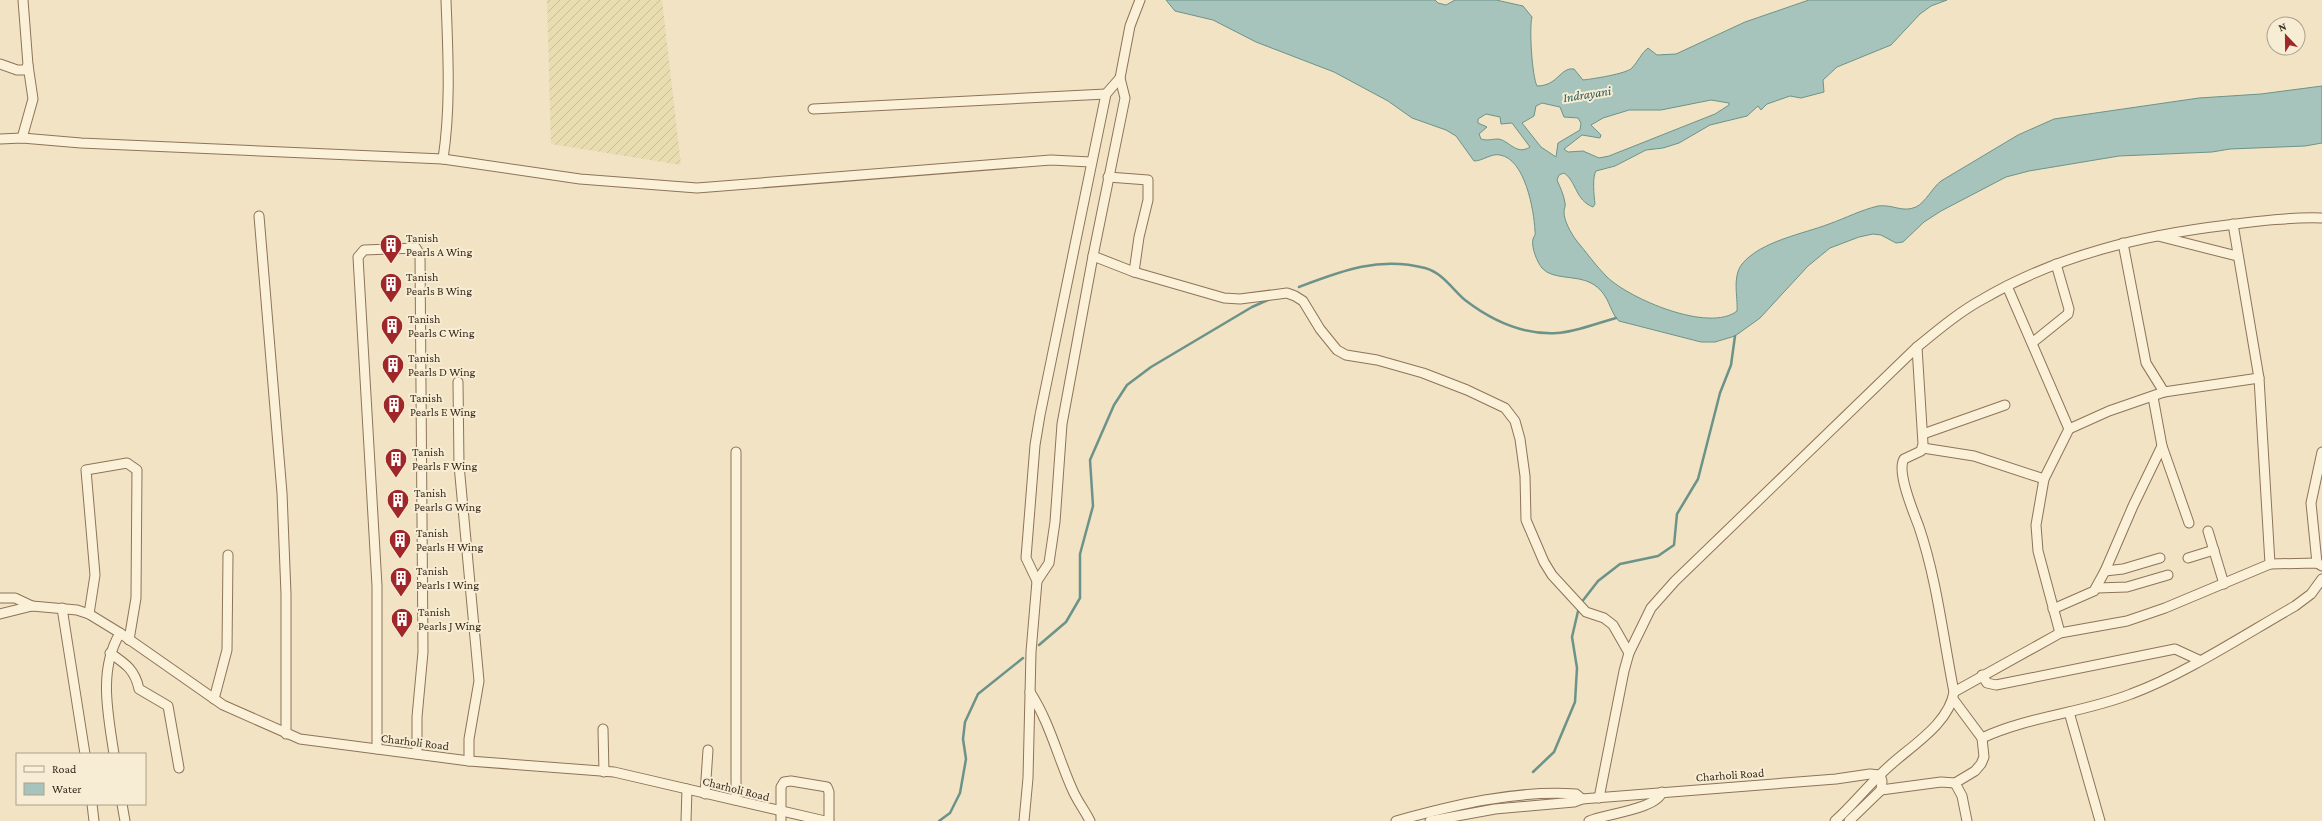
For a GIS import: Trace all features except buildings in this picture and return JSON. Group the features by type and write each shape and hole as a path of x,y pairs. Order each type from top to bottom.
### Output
{"street":[{"path":"22,138 33,99 28,65 23,0"},
{"path":"443,159 448,124 449,88 446,0"},
{"path":"1024,821 1028,778 1031,652 1037,581 1049,563 1051,553 1062,424 1108,177 1125,98 1120,78 1130,26 1140,0"},
{"path":"0,64 17,70 25,70 28,65"},
{"path":"1037,581 1026,558 1035,445 1091,162 1106,94 1120,78"},
{"path":"814,109 1106,94"},
{"path":"0,139 22,138 128,145 443,159 580,179 697,188 1051,160 1091,162"},
{"path":"1108,177 1148,180 1148,200 1139,237 1134,272"},
{"path":"259,216 282,492 286,594 286,734"},
{"path":"1599,798 1629,653 1651,608 1675,581 1917,347 1947,322 2006,286 2056,264 2123,243 2233,224 2322,218"},
{"path":"2233,224 2237,256 2259,378 2270,564"},
{"path":"2157,236 2237,256"},
{"path":"2123,243 2146,363 2164,392"},
{"path":"377,749 377,586 358,257 364,250 416,248 420,256 423,644 417,717 417,754"},
{"path":"1093,256 1134,272 1224,298 1240,299 1287,293 1303,301 1320,330 1337,350 1346,355 1377,360 1423,373 1467,390 1505,408 1515,421 1520,439 1526,483 1524,505 1528,529 1544,562 1552,575 1586,612 1604,618 1614,625 1629,653"},
{"path":"2032,343 2068,314 2069,309 2056,264"},
{"path":"2006,286 2070,429"},
{"path":"1917,347 1923,448"},
{"path":"2060,634 2036,538 2037,510 2044,479 2070,429 2109,411 2154,397 2164,392 2259,378"},
{"path":"458,382 459,465 479,681 469,739 469,761"},
{"path":"2154,397 2162,446 2189,523"},
{"path":"1923,434 2006,405"},
{"path":"2053,609 2091,593 2097,588 2133,506 2162,446"},
{"path":"1849,821 1881,790 1917,787 1941,782 1955,784 1975,771 1981,764 1984,757 1982,738 1954,695 1930,558 1908,495 1901,467 1904,460 1923,448 1974,456 2044,479"},
{"path":"736,452 736,800"},
{"path":"1834,821 1862,796 1880,775 1929,732 1954,695 1982,675 2060,634 2127,620 2184,602 2270,564 2320,564 2311,503 2322,452"},
{"path":"89,614 95,575 86,470 127,463 137,470 136,598 129,640"},
{"path":"2208,531 2224,584"},
{"path":"2188,558 2214,550"},
{"path":"214,699 227,650 228,554"},
{"path":"2105,571 2123,569 2160,558"},
{"path":"2097,588 2127,587 2168,575"},
{"path":"1982,738 2013,725 2115,700 2146,689 2295,606 2311,594 2322,579"},
{"name":"Charholi Road","path":"0,598 15,598 32,606"},
{"name":"Charholi Road","path":"0,614 32,606 77,610 89,614 120,633 223,705 300,739 469,761 604,772 736,800 781,816 825,821"},
{"path":"62,608 85,753"},
{"path":"114,753 106,684 110,653 120,633"},
{"path":"1982,675 1987,683 1996,685 2175,649 2199,660"},
{"path":"110,653 130,667 137,678 139,690 168,706 179,768"},
{"path":"1030,692 1041,708 1074,792 1090,821"},
{"path":"2070,712 2100,821"},
{"path":"603,729 604,772"},
{"path":"705,794 708,750"},
{"name":"Charholi Road","path":"1430,821 1495,809 1574,802 1582,799 1828,779 1870,774 1880,775"},
{"path":"1880,775 1882,781 1881,790"},
{"path":"781,816 781,787 784,782 791,780 827,787 829,792 829,821"},
{"path":"1955,784 1962,796 1967,821"},
{"path":"686,821 687,789"},
{"path":"1589,821 1654,802 1662,792"},
{"name":"Charholi Road","path":"1396,821 1446,808 1523,795 1576,794 1582,799"},
{"path":"92,805 94,821"},
{"path":"122,805 125,821"}],"shaded area":[{"path":"547,0 662,0 681,165 551,144"}],"water":[{"name":"Indrayani","path":"1166,0 1435,0 1438,3 1446,5 1455,0 1496,0 1523,6 1532,17 1532,52 1535,81 1537,86 1550,83 1569,69 1574,69 1583,80 1623,72 1632,68 1643,52 1648,48 1657,55 1676,54 1745,22 1809,0 1947,0 1931,6 1920,14 1891,45 1837,67 1823,80 1824,92 1801,98 1790,96 1767,104 1761,110 1758,106 1747,116 1710,125 1679,143 1663,148 1646,150 1615,166 1596,171 1594,182 1595,204 1593,207 1587,204 1579,196 1571,181 1564,173 1559,175 1557,180 1562,191 1565,205 1564,216 1568,227 1576,240 1607,277 1633,295 1670,310 1690,316 1708,318 1724,317 1737,311 1736,281 1739,269 1750,256 1760,249 1783,239 1878,206 1888,206 1902,209 1911,209 1916,207 1923,202 1941,181 2018,135 2054,119 2199,98 2261,94 2322,86 2322,143 2305,146 2230,149 2212,152 2119,156 2029,171 2006,177 1941,211 1924,222 1903,242 1896,243 1881,235 1873,234 1859,237 1830,248 1808,266 1760,318 1735,336 1715,342 1701,342 1619,321 1613,313 1606,297 1597,287 1591,283 1579,279 1558,276 1546,272 1536,258 1533,246 1535,234 1533,211 1530,199 1522,175 1509,159 1497,155 1474,161 1456,136 1446,130 1412,118 1388,101 1334,72 1256,42 1213,20 1175,11","holes":["1711,100 1729,103 1729,105 1715,114 1609,156 1599,158 1583,151 1568,152 1564,149 1582,135 1600,138 1601,135 1591,125 1603,118 1629,110 1661,110","1542,103 1560,107 1564,117 1578,118 1581,123 1580,130 1558,143 1556,157 1541,147 1522,123 1534,116 1536,106","1486,114 1500,117 1501,124 1512,123 1530,147 1521,150 1502,140 1481,139 1479,134 1487,127 1478,123 1478,119"]}],"waterway":[{"path":"1299,287 1360,267 1392,264 1408,265 1431,270 1442,277 1465,300 1475,307 1497,320 1520,329 1532,332 1557,333 1579,329 1616,318"},
{"path":"1039,645 1066,622 1080,598 1080,554 1093,506 1090,460 1114,405 1127,385 1151,367 1252,307 1270,299"},
{"path":"1581,603 1598,581 1620,564 1658,556 1674,545 1677,514 1698,479 1720,393 1731,365 1735,336"},
{"path":"1533,772 1554,752 1575,702 1577,668 1572,637 1579,607"},
{"path":"939,821 950,813 960,793 966,759 963,739 965,722 978,694 1023,658"}],"place":[{"name":"Tanish Pearls A Wing","path":"391,264"},
{"name":"Tanish Pearls B Wing","path":"391,304"},
{"name":"Tanish Pearls C Wing","path":"392,346"},
{"name":"Tanish Pearls D Wing","path":"393,384"},
{"name":"Tanish Pearls E Wing","path":"394,424"},
{"name":"Tanish Pearls F Wing","path":"396,478"},
{"name":"Tanish Pearls G Wing","path":"398,520"},
{"name":"Tanish Pearls H Wing","path":"400,560"},
{"name":"Tanish Pearls I Wing","path":"401,598"},
{"name":"Tanish Pearls J Wing","path":"402,638"}]}
